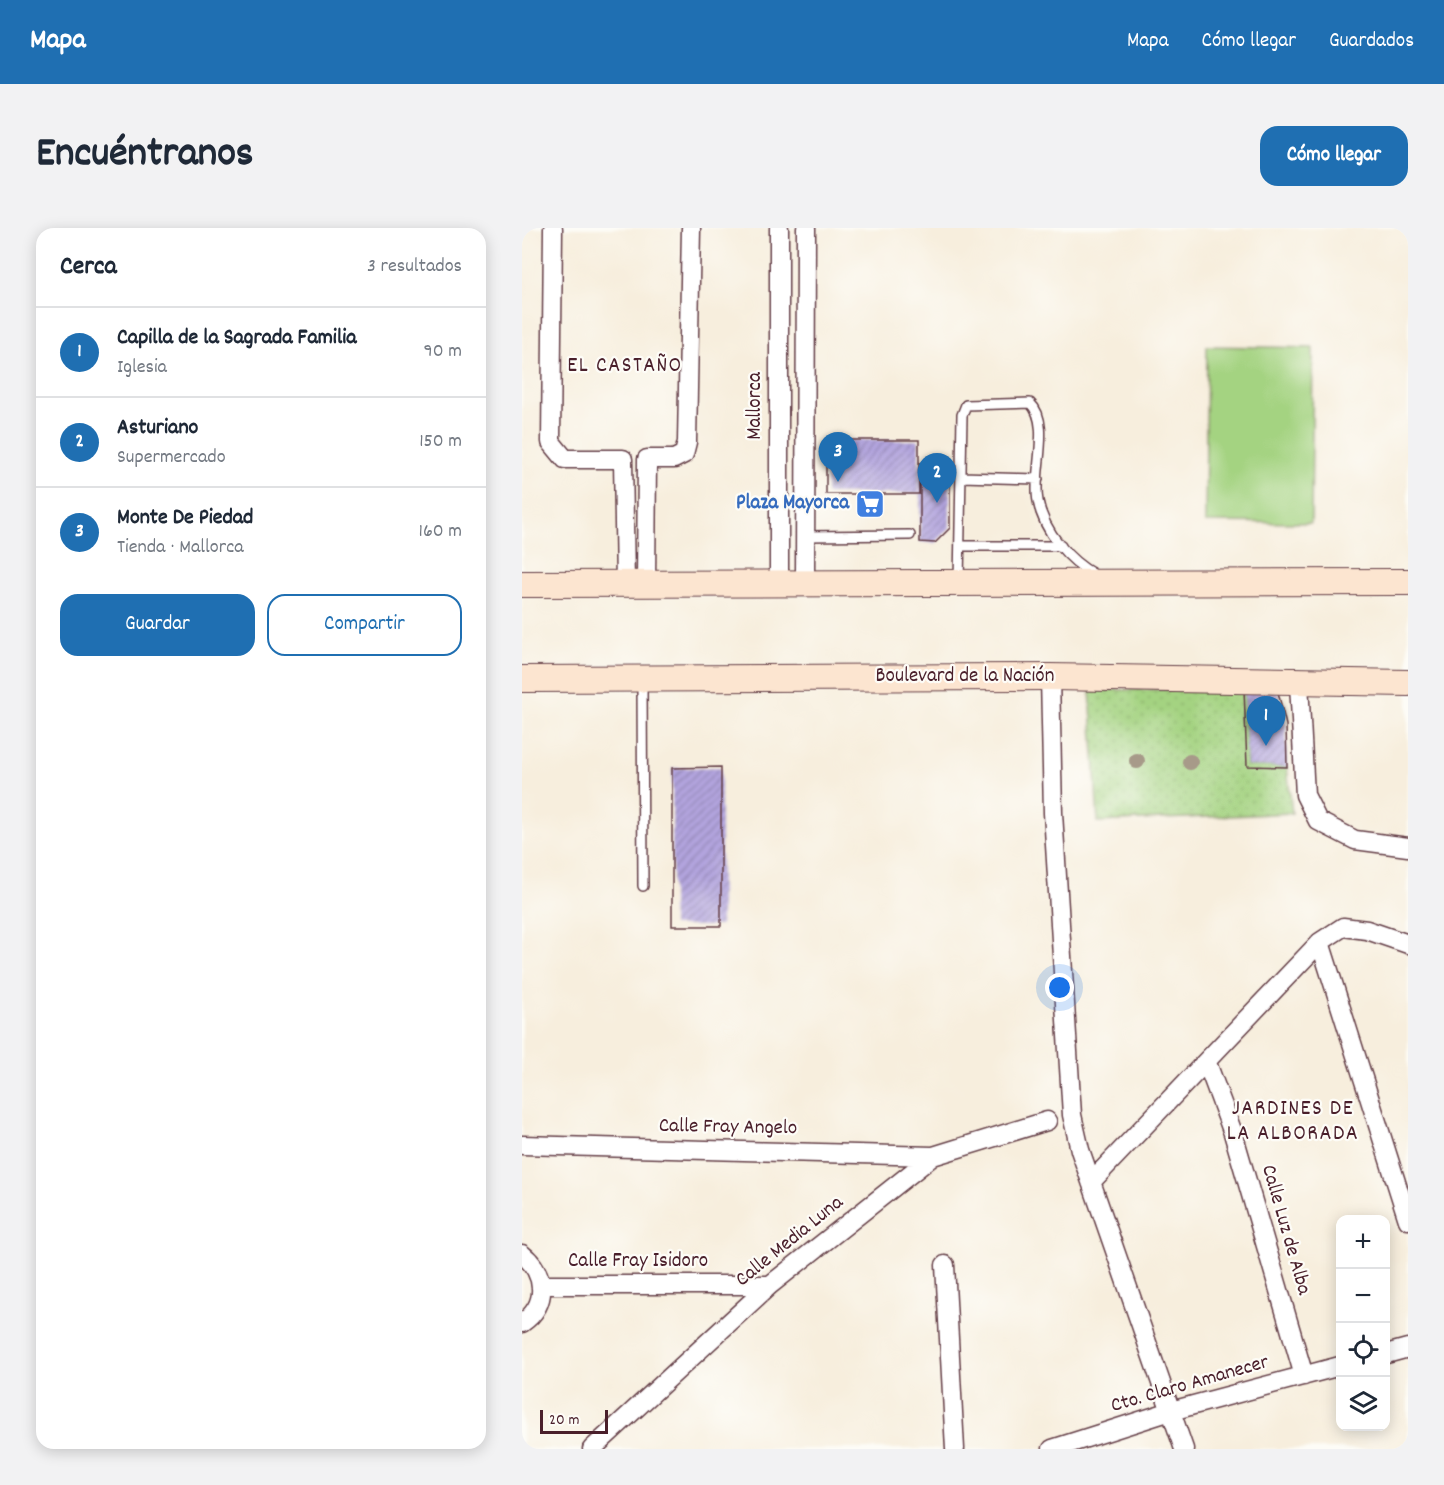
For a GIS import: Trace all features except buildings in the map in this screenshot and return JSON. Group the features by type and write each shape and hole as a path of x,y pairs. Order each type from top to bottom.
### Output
{"main road":[{"path":"522,584 1408,582"},
{"name":"Boulevard de la Nación","path":"522,679 1050,677 1299,683 1408,683"}],"street":[{"path":"553,228 551,442 565,459 623,459 624,498 635,585"},
{"path":"635,585 646,498 647,459 674,459 684,454 687,442 691,228"},
{"name":"Mallorca","path":"778,583 779,228"},
{"path":"805,582 806,228"},
{"path":"779,342 806,342"},
{"path":"1050,677 1053,813 1072,1115 1080,1150 1184,1449"},
{"path":"1299,683 1305,795 1318,820 1355,840 1408,847"},
{"path":"1091,1182 1320,942 1343,927 1367,930 1408,944"},
{"path":"1320,942 1408,1221"},
{"name":"Calle Luz de Alba","path":"1207,1063 1233,1133 1304,1376"},
{"name":"Calle Media Luna","path":"592,1449 770,1285 933,1156 1047,1120"},
{"name":"Calle Fray Angelo","path":"522,1145 933,1156"},
{"path":"522,1254 532,1262 542,1285 541,1299 534,1312 522,1323"},
{"path":"945,1265 955,1449"},
{"name":"Calle Fray Isidoro","path":"542,1285 770,1285"},
{"path":"1390,1353 1408,1348"},
{"name":"Cto. Claro Amanecer","path":"1052,1449 1171,1411 1336,1367"}],"lane":[{"path":"959,582 962,415 966,405 1030,403 1037,410 1040,424 1037,500 1047,526 1061,546 1081,567 1108,582"},
{"path":"961,477 1038,479"},
{"path":"805,536 910,535"},
{"path":"960,546 1061,546"},
{"path":"642,678 643,886"}],"green space":[{"path":"1207,346 1313,348 1311,523 1205,522"},
{"path":"1244,689 1247,766 1287,767 1292,813 1098,822 1090,690"}],"place":[{"name":"Monte De Piedad","path":"838,482"},
{"name":"Asturiano","path":"937,503"},
{"name":"Plaza Mayorca","path":"870,504"},
{"name":"Capilla de la Sagrada Familia","path":"1266,746"}],"district":[{"name":"EL CASTAÑO","path":"625,366"},
{"name":"JARDINES DE LA ALBORADA","path":"1293,1122"}]}
